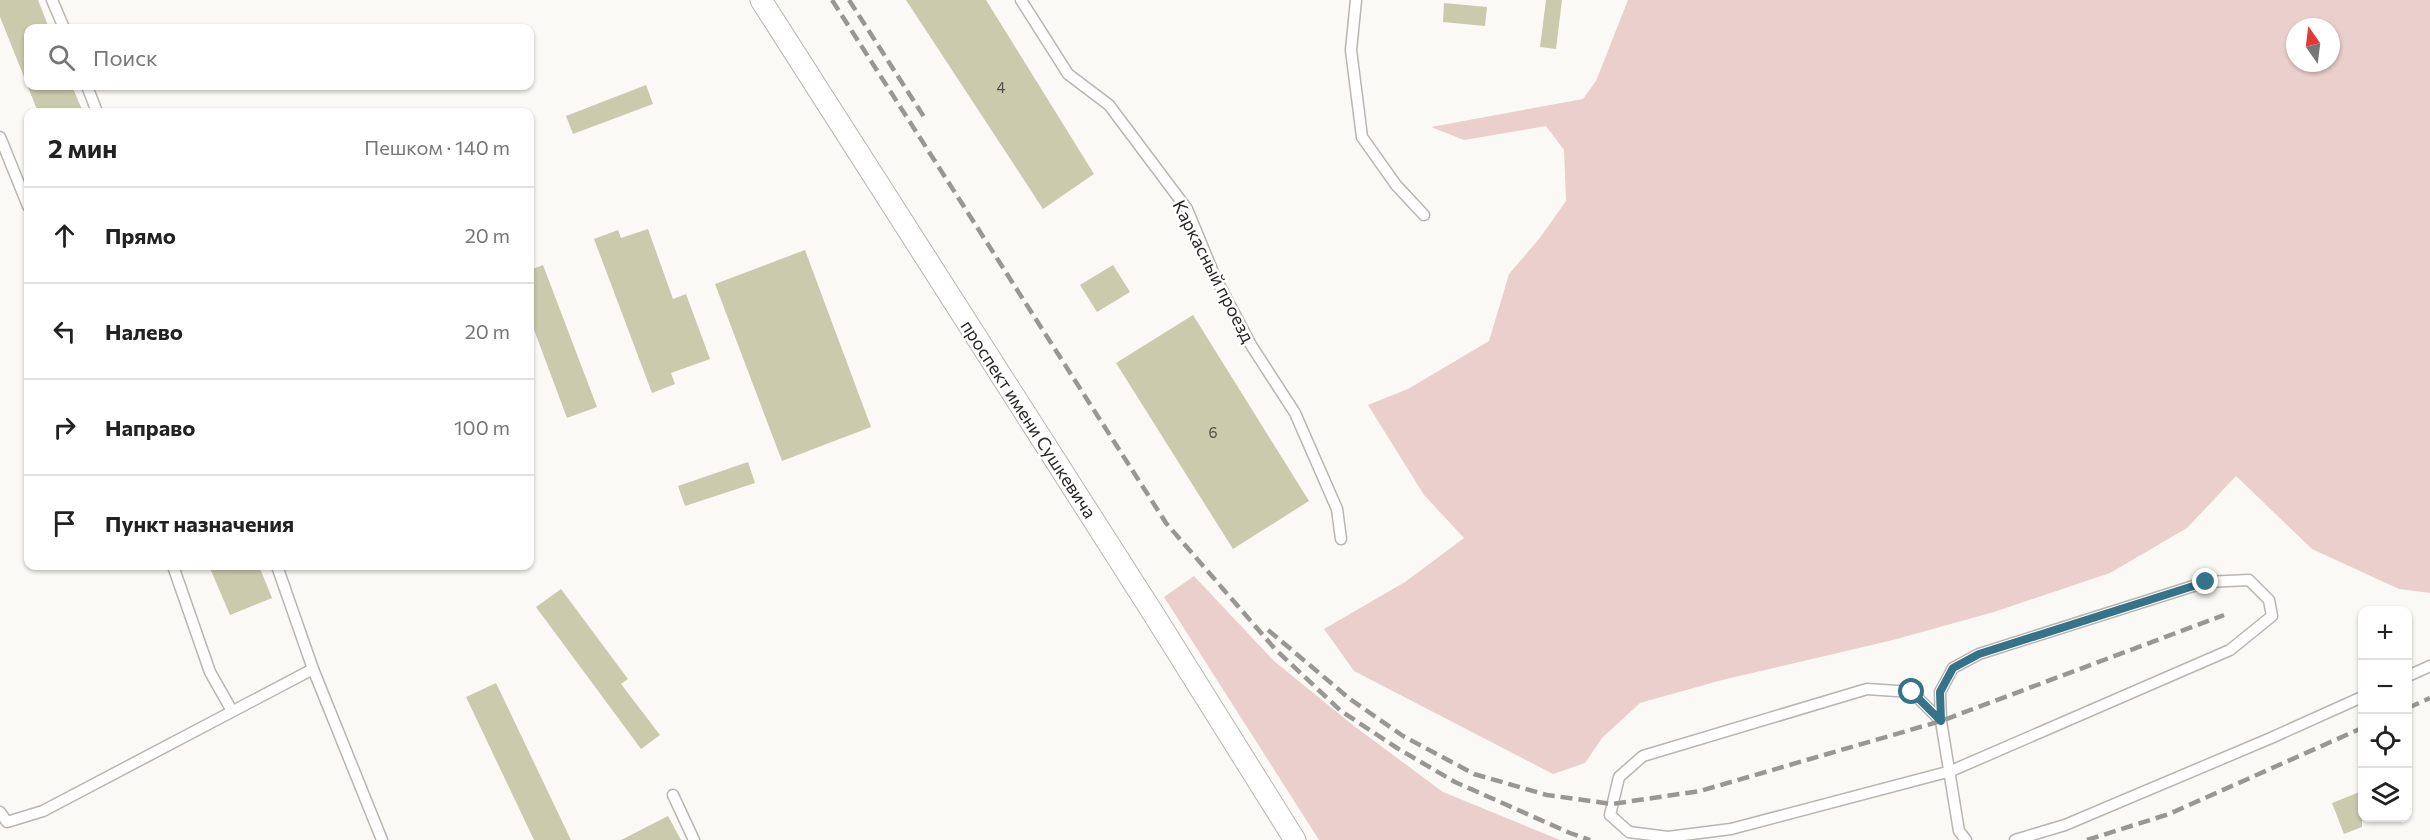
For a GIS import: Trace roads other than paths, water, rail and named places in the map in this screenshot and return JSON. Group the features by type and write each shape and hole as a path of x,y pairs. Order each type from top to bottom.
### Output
{"street":[{"name":"проспект имени Сушкевича","path":"761,0 1145,600 1295,840"}],"lane":[{"path":"52,0 62,24"},
{"name":"Каркасный проезд","path":"1021,0 1068,74 1108,105 1187,209 1215,277 1251,345 1295,413 1337,509 1341,539"},
{"path":"1356,0 1351,50 1362,137 1396,185 1424,215"},
{"path":"89,90 95,108"},
{"path":"0,137 24,196"},
{"path":"174,570 210,672 232,711"},
{"path":"278,570 313,669 382,840"},
{"path":"1941,721 1912,692 1867,689 1643,756 1619,777 1611,815 1629,832 1668,837 1731,829 1951,771 2230,650 2272,616 2269,600 2249,580 2206,582 1979,654 1953,668 1940,692 1941,721 1951,771 1959,831 1966,840"},
{"path":"2412,674 2430,666"},
{"path":"0,812 8,822 43,811 313,669"},
{"path":"2015,840 2076,821 2358,699"},
{"path":"673,795 694,840"}],"railway":[{"path":"832,0 1166,523 1275,649 1341,711 1397,748 1455,782 1590,840"},
{"path":"849,0 926,120"},
{"path":"1268,630 1350,699 1403,736 1474,774 1547,795 1612,804 1700,791 1941,721 2224,615"},
{"path":"2412,706 2430,698"},
{"path":"2087,840 2169,814 2358,730"}]}
